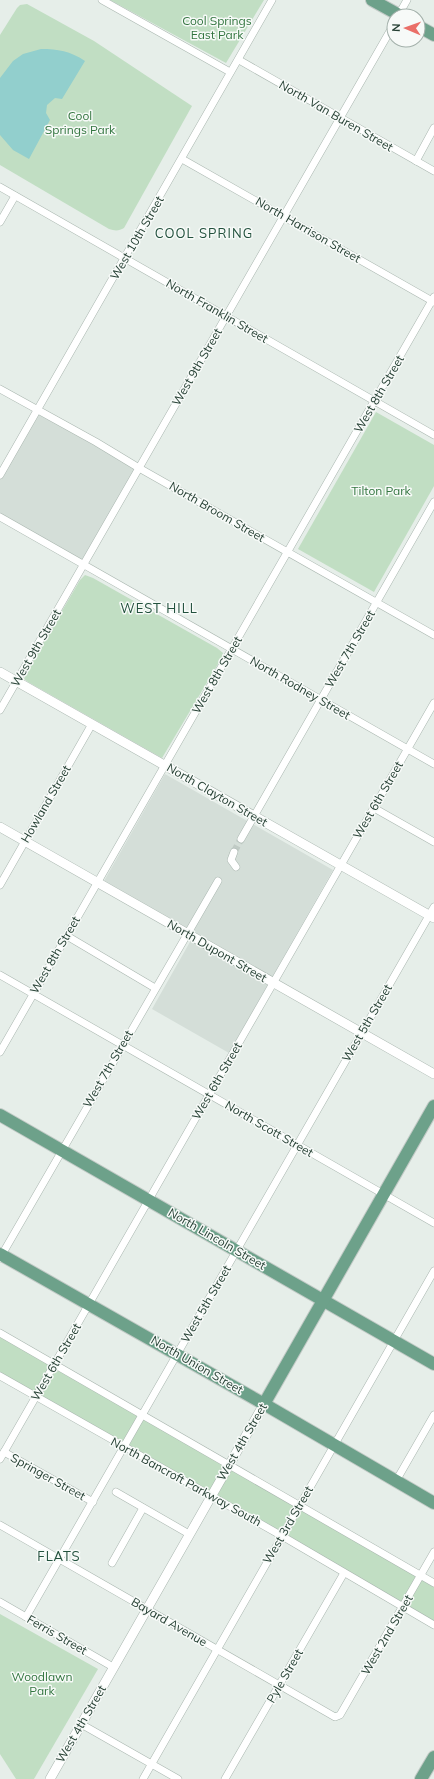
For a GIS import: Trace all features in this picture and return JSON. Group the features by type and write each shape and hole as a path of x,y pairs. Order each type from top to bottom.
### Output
{"main road":[{"path":"372,0 386,10"},
{"name":"West 4th Street","path":"264,1404 434,1106"},
{"name":"North Lincoln Street","path":"0,1115 434,1364"},
{"name":"North Union Street","path":"1,1256 177,1354 434,1503"},
{"path":"422,1779 434,1757"}],"street":[{"path":"102,0 230,72"},
{"name":"West 10th Street","path":"0,475 272,0"},
{"name":"West 9th Street","path":"0,710 386,39"},
{"name":"North Van Buren Street","path":"239,60 434,171"},
{"path":"416,161 434,128"},
{"name":"North Harrison Street","path":"182,159 433,300"},
{"name":"North Franklin Street","path":"0,187 434,435"},
{"path":"0,222 15,196"},
{"name":"West 8th Street","path":"0,1052 433,300"},
{"name":"North Broom Street","path":"0,389 96,442 139,468 434,635"},
{"name":"West 7th Street","path":"241,839 434,502"},
{"name":"North Rodney Street","path":"0,517 434,764"},
{"name":"North Clayton Street","path":"0,672 432,917"},
{"name":"West 6th Street","path":"0,1459 434,703"},
{"name":"Howland Street","path":"0,885 92,724"},
{"path":"374,808 434,842"},
{"name":"North Dupont Street","path":"0,827 434,1074"},
{"path":"234,852 231,860 236,867"},
{"name":"West 7th Street","path":"1,1256 186,933 218,881"},
{"name":"West 5th Street","path":"26,1617 297,1145 432,917 434,907"},
{"path":"67,936 155,988"},
{"name":"North Scott Street","path":"0,975 434,1223"},
{"name":"West 3rd Street","path":"143,1779 434,1271"},
{"path":"0,1333 434,1583"},
{"name":"North Bancroft Parkway South","path":"0,1376 282,1536 434,1625"},
{"name":"West 4th Street","path":"50,1779 264,1404"},
{"path":"396,1480 434,1415"},
{"name":"Springer Street","path":"4,1452 92,1502"},
{"path":"116,1492 189,1534"},
{"path":"112,1563 143,1508"},
{"name":"Bayard Avenue","path":"0,1525 334,1717 337,1717"},
{"name":"West 2nd Street","path":"337,1717 340,1715 403,1608 434,1552"},
{"name":"Pyle Street","path":"225,1779 344,1573"},
{"name":"Ferris Street","path":"0,1602 113,1667"},
{"path":"81,1724 178,1779"}],"shaded area":[{"path":"37,410 139,468 83,565 0,517 0,475"},
{"path":"165,774 333,870 229,1053 152,1009 195,933 104,881"}],"green space":[{"name":"Cool Springs East Park","path":"110,0 264,0 226,63"},
{"name":"Cool Springs Park","path":"27,4 94,41 192,106 124,228 122,229 109,229 0,165 0,35 17,8 20,5"},
{"name":"Tilton Park","path":"376,412 434,445 434,486 374,592 298,549"},
{"path":"85,575 93,578 217,648 223,653 221,659 162,758 24,679 27,671 80,580"},
{"path":"0,1333 434,1583 434,1625 0,1376"},
{"name":"Woodlawn Park","path":"0,1614 98,1669 34,1779 16,1779 0,1754"}],"water":[{"path":"41,49 64,51 85,61 62,99 55,98 47,105 46,113 50,120 29,159 13,150 0,135 0,78 13,61 23,54"}],"tunnel":[{"path":"234,852 241,839"}],"district":[{"name":"COOL SPRING","path":"204,233"},
{"name":"WEST HILL","path":"159,608"},
{"name":"FLATS","path":"59,1556"}]}
